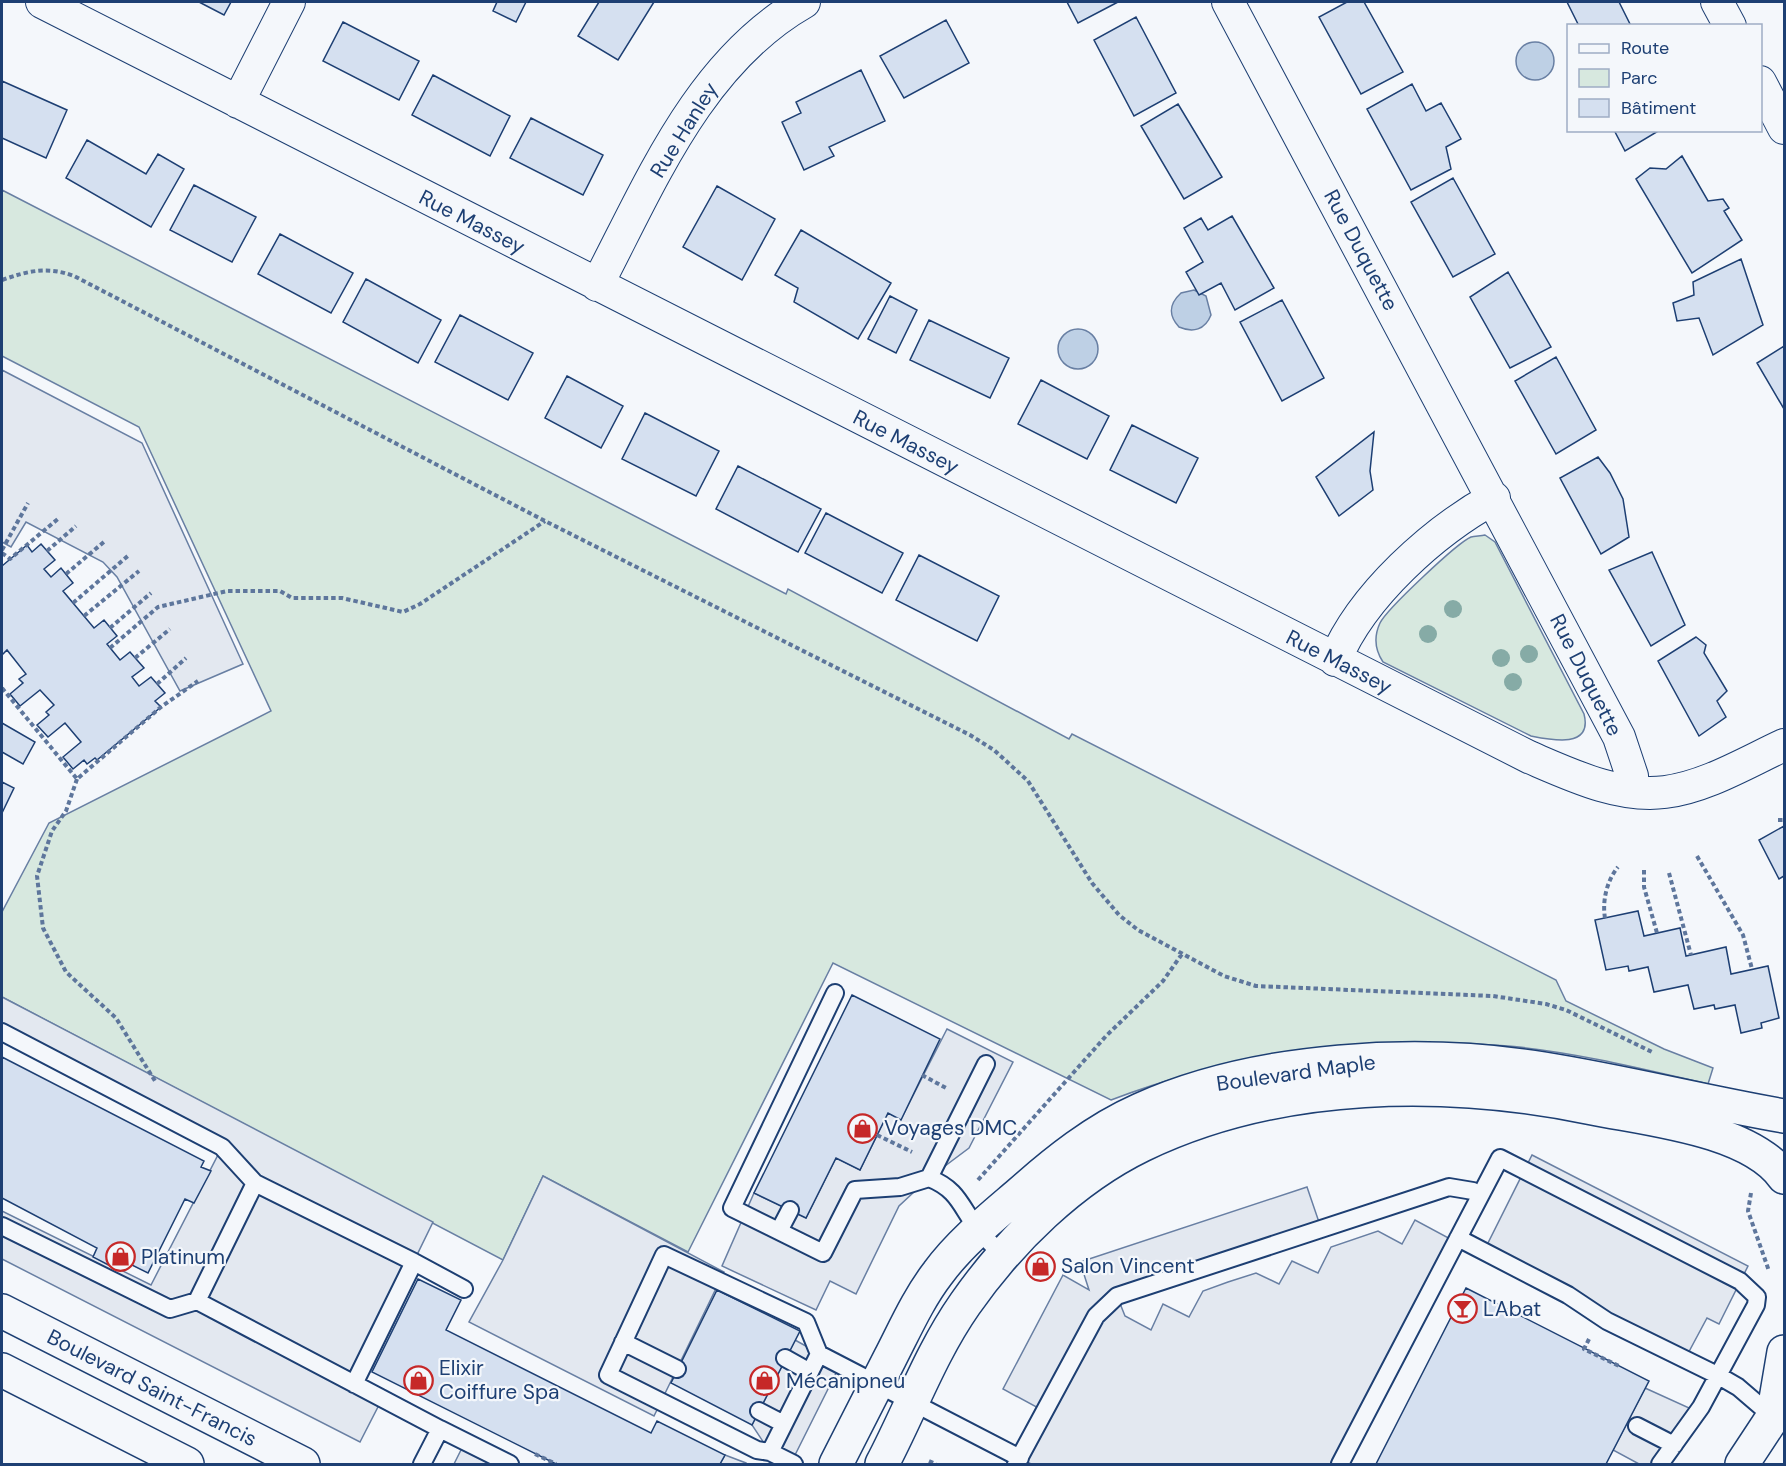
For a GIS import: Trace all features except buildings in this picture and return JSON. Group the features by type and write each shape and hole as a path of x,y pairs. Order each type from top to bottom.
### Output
{"street":[{"name":"Rue Massey","path":"42,2 1529,757 1596,783 1633,791 1665,792 1684,788 1785,746"},
{"path":"238,102 289,2"},
{"name":"Rue Hanley","path":"597,285 677,135 710,84 742,48 764,28 804,2"},
{"name":"Rue Duquette","path":"1228,2 1494,498 1618,736 1632,776 1633,791"},
{"path":"1718,2 1729,24"},
{"path":"1762,84 1785,128"},
{"path":"1335,660 1361,613 1406,564 1465,514 1494,498"},
{"name":"Boulevard Maple","path":"836,1464 927,1288 953,1254 1057,1161 1086,1140 1140,1110 1196,1089 1300,1068 1404,1059 1497,1063 1580,1076 1785,1116"},
{"name":"Boulevard Maple","path":"882,1464 942,1338 1003,1256 1062,1199 1140,1146 1169,1133 1233,1112 1293,1100 1358,1092 1462,1090 1573,1104 1717,1136 1767,1159 1785,1177"},
{"name":"Boulevard Saint-Francis","path":"2,1311 303,1464"},
{"path":"1742,1464 1779,1411 1785,1352"},
{"path":"2,1370 187,1464"}],"lane":[{"path":"835,993 732,1208 823,1253 855,1190 900,1187 933,1171 986,1064"},
{"path":"2,1032 222,1147 255,1183 464,1289"},
{"path":"1340,1464 1500,1158 1744,1284 1757,1297 1756,1305 1719,1376 1660,1464"},
{"path":"933,1171 960,1200 979,1230 1003,1256"},
{"path":"197,1301 255,1183"},
{"path":"794,1464 770,1452 757,1450 609,1375 664,1254 806,1322 819,1354 1018,1461 1096,1316 1117,1296 1449,1187 1466,1190 1480,1196"},
{"path":"779,1231 790,1210"},
{"path":"2,1226 170,1309 197,1301 510,1464"},
{"path":"1458,1238 1568,1295 1607,1321 1719,1376 1779,1411"},
{"path":"354,1384 414,1262"},
{"path":"623,1342 677,1369"},
{"path":"770,1452 819,1354"},
{"path":"785,1358 810,1372"},
{"path":"759,1411 784,1424"},
{"path":"1638,1426 1674,1445"},
{"path":"422,1464 440,1429"}],"path":[{"path":"2,280 28,271 45,269 74,276 545,521 937,717 994,750 1028,781 1092,883 1112,908 1138,930 1224,976 1256,986 1493,996 1546,1004 1566,1010 1660,1056"},
{"path":"28,503 2,551 10,559 59,518"},
{"path":"110,648 158,607 227,591 280,591 292,598 342,598 403,612 420,604 545,521"},
{"path":"47,551 76,526"},
{"path":"66,574 105,541"},
{"path":"73,603 129,555"},
{"path":"84,615 139,572"},
{"path":"111,628 151,593"},
{"path":"135,658 170,628"},
{"path":"157,684 186,658"},
{"path":"175,1123 146,1063 116,1018 66,972 43,928 37,876 52,831 66,811 77,779 167,702 198,681"},
{"path":"2,688 77,779"},
{"path":"1778,820 1785,820"},
{"path":"1697,856 1743,935 1752,969"},
{"path":"1605,918 1603,908 1610,876 1618,867"},
{"path":"1644,870 1644,887 1658,933"},
{"path":"1669,873 1691,955"},
{"path":"990,1167 1106,1036 1163,981 1182,954"},
{"path":"877,1135 933,1171"},
{"path":"1753,1187 1748,1211 1771,1277"},
{"path":"1591,1334 1584,1349 1619,1366"},
{"path":"928,1461 936,1464"}],"green space":[{"path":"2,190 786,594 788,589 1069,739 1072,734 1556,980 1566,1001 1664,1049 1713,1068 1708,1084 1558,1052 1458,1043 1407,1043 1307,1051 1257,1059 1159,1083 1111,1100 833,963 688,1252 543,1176 503,1260 2,997 2,912 49,823 271,711 139,427 2,356"},
{"path":"1485,535 1495,542 1584,714 1585,725 1582,733 1576,737 1559,740 1531,736 1383,662 1380,657 1376,638 1380,623 1385,616 1408,591 1463,542 1471,537"}],"shaded area":[{"path":"2,370 142,443 243,664 180,691 117,577 103,562 26,522 11,547 2,542"},
{"path":"2,997 433,1222 354,1384 382,1399 360,1442 2,1259 2,1211 151,1285 222,1147 2,1032"},
{"path":"947,1029 1013,1062 969,1148 929,1178 899,1206 856,1294 830,1281 816,1310 722,1266 754,1193 806,1218 836,1158 860,1170 888,1113 901,1119"},
{"path":"1532,1155 1748,1266 1719,1324 1707,1318 1685,1359 1484,1251"},
{"path":"543,1176 724,1272 654,1416 469,1322 503,1260"},
{"path":"1307,1187 1321,1228 1117,1296 1125,1316 1151,1330 1163,1304 1189,1317 1203,1291 1256,1273 1279,1284 1292,1261 1318,1273 1331,1247 1378,1231 1402,1244 1415,1220 1456,1242 1340,1464 1031,1464 1020,1458 1044,1411 1003,1389 1063,1275 1089,1290 1080,1262"},
{"path":"795,1340 840,1365 791,1463 770,1452 752,1425"},
{"path":"1645,1388 1698,1412 1660,1464 1639,1464 1613,1450"},
{"path":"465,1442 510,1464 454,1464"},
{"path":"725,1455 746,1463 747,1464 720,1464"}],"water":[{"path":"1535,42 1549,47 1554,61 1549,75 1535,80 1521,75 1516,61 1521,47"},
{"path":"1194,290 1206,296 1211,315 1202,327 1189,330 1179,327 1171,310 1174,301 1181,293"},
{"path":"1078,329 1086,330 1092,335 1097,341 1097,357 1092,363 1086,368 1078,369 1070,368 1064,363 1059,357 1058,349 1059,341 1064,335 1070,330"}],"place":[{"name":"Voyages DMC","path":"863,1128"},
{"name":"Platinum","path":"120,1257"},
{"name":"Salon Vincent","path":"1040,1266"},
{"name":"L'Abat","path":"1462,1309"},
{"name":"Elixir Coiffure Spa","path":"418,1380"},
{"name":"Mécanipneu","path":"765,1381"}]}
